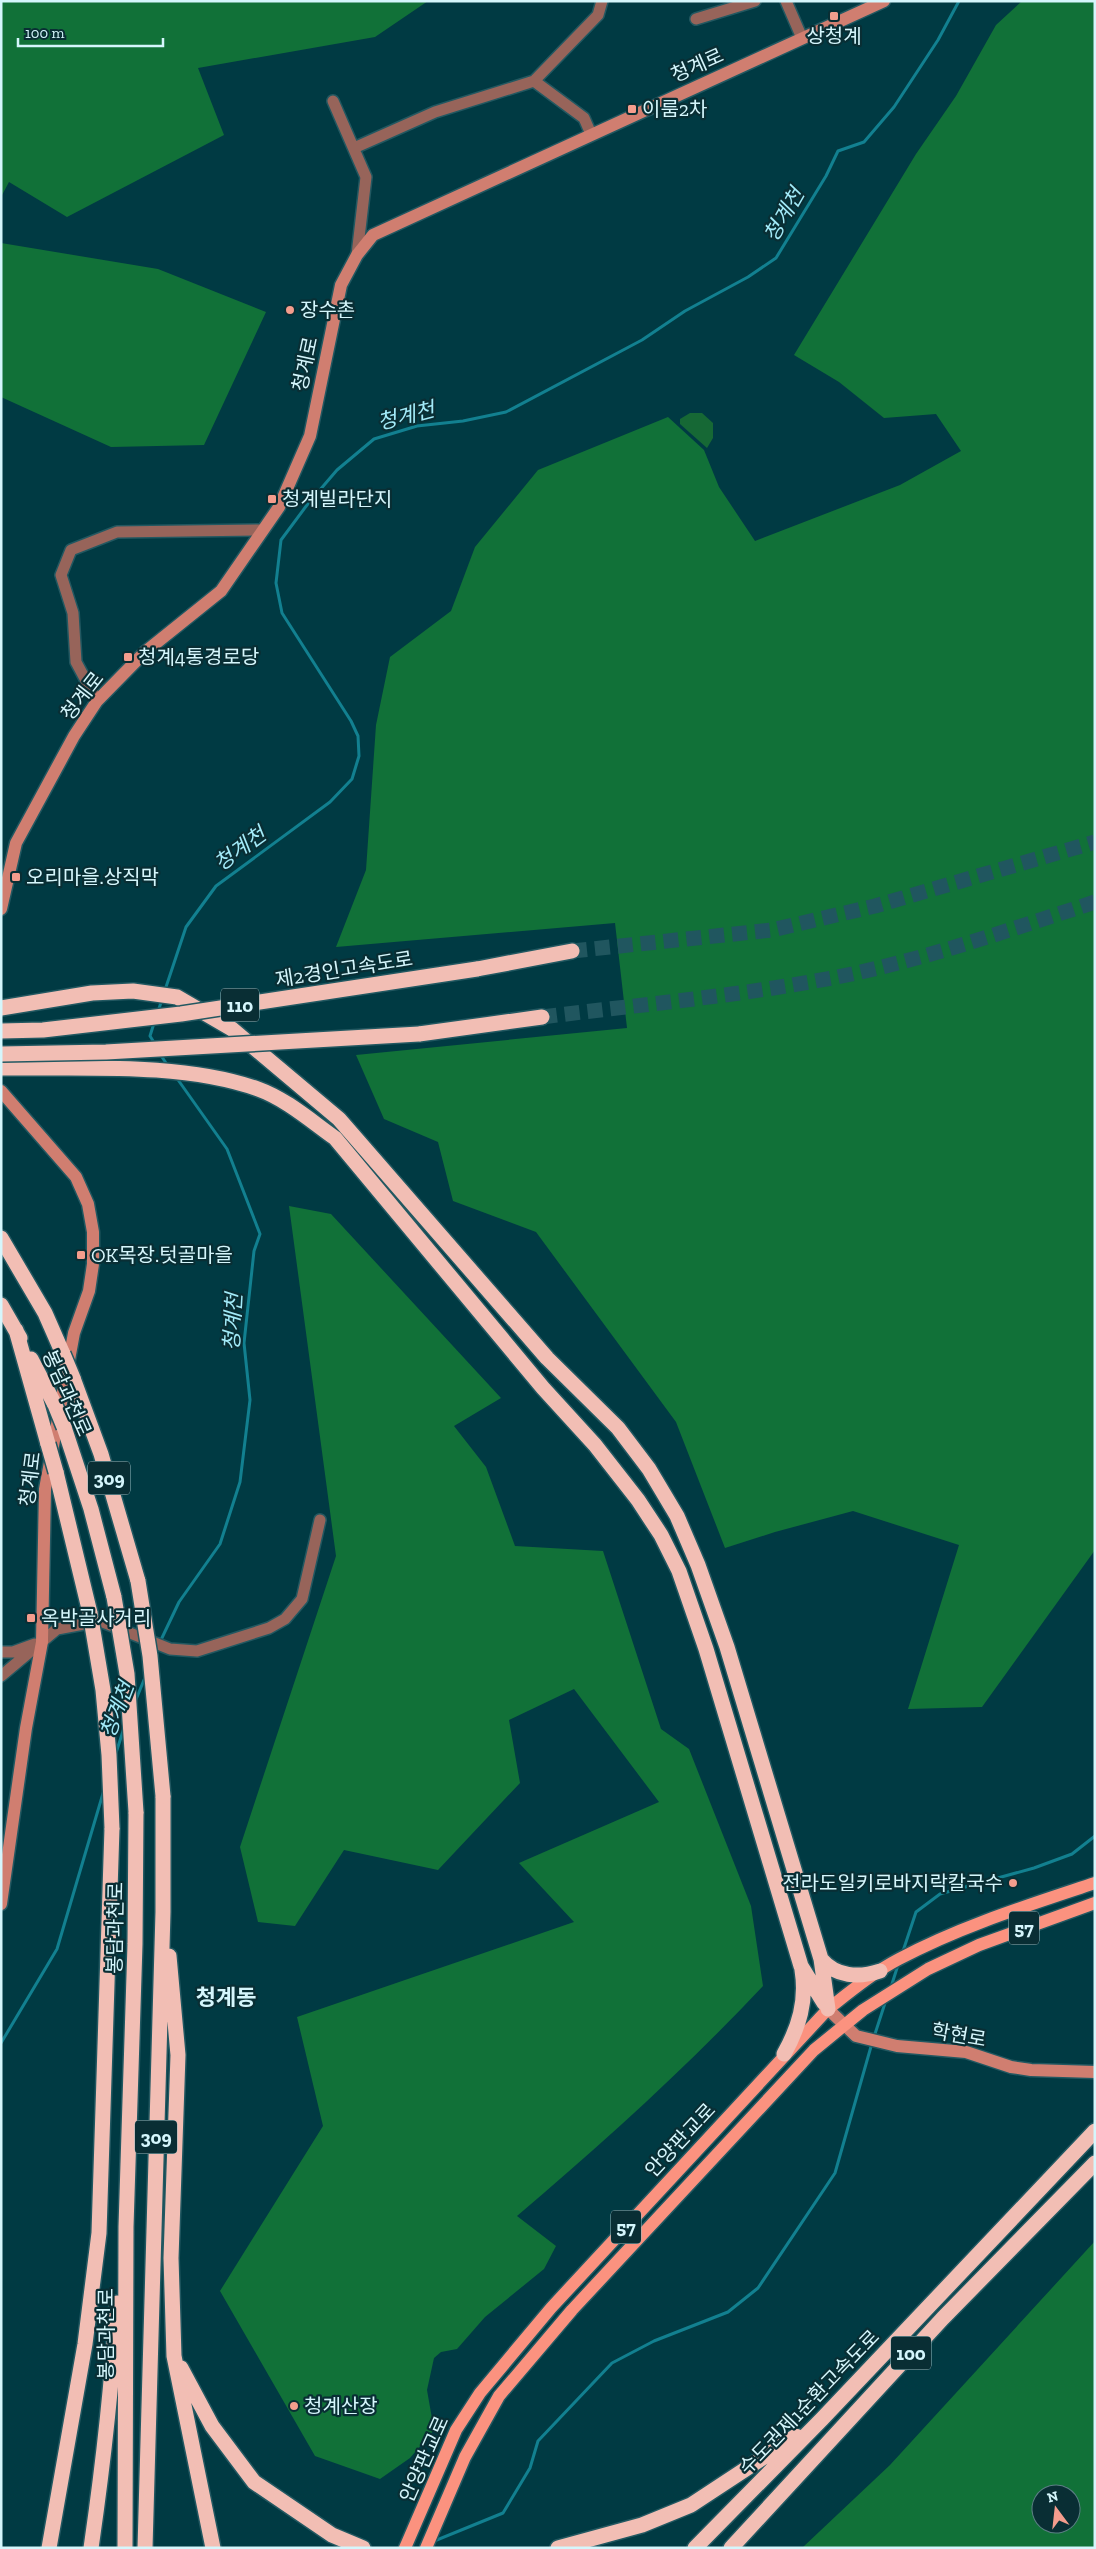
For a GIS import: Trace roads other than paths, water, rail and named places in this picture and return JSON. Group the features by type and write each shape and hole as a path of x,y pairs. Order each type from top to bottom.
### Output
{"highway":[{"name":"제2경인고속도로","path":"1,1031 43,1030 181,1014 477,969 572,952"},
{"path":"1,1008 92,993 133,991 177,997 232,1029 339,1119 547,1358 618,1428 649,1469 677,1516 698,1565 727,1647 821,1959 828,2009"},
{"name":"110","path":"1,1054 106,1052 419,1034 542,1017"},
{"path":"1,1068 148,1070 222,1079 265,1093 304,1115 335,1138 542,1388 595,1445 638,1500 661,1535 679,1571 706,1649 801,1966 803,2007 799,2023 784,2054"},
{"name":"봉담과천로","path":"1,1238 45,1313 73,1378 101,1454 138,1581 155,1704 163,1796 163,1912 145,2548"},
{"name":"봉담과천로","path":"1,1305 16,1330 64,1427 91,1509 114,1597 127,1674 136,1812 135,1944 126,2227 125,2548"},
{"name":"봉담과천로","path":"16,1330 95,1617 109,1755 112,1828 99,2233 85,2344 49,2548"},
{"name":"봉담과천로","path":"163,1912 172,1983 178,2055 171,2258 174,2356 213,2548"},
{"path":"821,1959 831,1969 843,1974 865,1975 884,1968"},
{"path":"801,1966 828,2009"},
{"name":"수도권제1순환고속도로","path":"694,2548 822,2418 1095,2130"},
{"name":"수도권제1순환고속도로","path":"731,2548 944,2318 1095,2163"},
{"path":"91,2548 104,2459 113,2371 120,2262 126,2227"},
{"path":"174,2356 212,2426 254,2482 332,2534 363,2548"},
{"path":"558,2548 642,2525 691,2505 822,2418"},
{"path":"147,2479 153,2548"}],"main road":[{"name":"안양판교로","path":"405,2548 456,2430 466,2412 480,2394 551,2308 784,2054 828,2009 884,1968 938,1940 1095,1883"},
{"name":"안양판교로","path":"426,2548 465,2457 499,2396 572,2310 814,2050 843,2025 884,1996 954,1955 1095,1903"}],"street":[{"path":"354,148 435,112 534,81 598,15 602,1"},
{"path":"696,20 755,1"},
{"path":"786,1 802,38"},
{"name":"청계로","path":"1,909 16,843 74,736 97,701 144,652 221,591 279,507 310,436 341,285 357,254 373,235 884,1"},
{"path":"534,81 584,118 591,134"},
{"path":"333,101 366,177 357,254"},
{"path":"97,701 76,662 73,613 61,575 71,550 117,532 263,530"},
{"name":"청계로","path":"1,1091 76,1177 88,1204 93,1232 93,1264 89,1291 74,1333 45,1489 42,1642 26,1728 3,1875 1,1904"},
{"path":"1,1676 57,1629 95,1617 170,1649 197,1651 269,1628 285,1619 302,1600 320,1520"},
{"path":"1,1652 14,1652 42,1642"},
{"name":"학현로","path":"828,2009 856,2036 897,2046 966,2052 1011,2067 1031,2070 1095,2072"}],"waterway":[{"name":"청계천","path":"165,990 186,927 216,886 330,802 352,779 359,756 358,736 351,721 282,613 276,583 281,540 307,505 337,470 374,439 417,426 463,421 506,412 642,340 685,311 748,277 776,258 826,176 838,151 864,142 894,107 938,40 959,1"},
{"name":"청계천","path":"158,1012 162,999"},
{"name":"청계천","path":"154,1023 150,1036 155,1044"},
{"name":"청계천","path":"160,1054 168,1066"},
{"name":"청계천","path":"160,1642 179,1602 220,1544 240,1482 250,1400 244,1343 254,1251 260,1234 227,1149 176,1077"},
{"name":"청계천","path":"135,1702 146,1675"},
{"name":"청계천","path":"115,1756 124,1728"},
{"name":"청계천","path":"1,2043 57,1949 104,1790"},
{"path":"902,1954 916,1912 940,1894 1034,1868 1072,1854 1095,1836"},
{"path":"891,1987 898,1965"},
{"path":"874,2037 886,2000"},
{"path":"432,2542 503,2513 530,2468 538,2441 612,2363 654,2341 728,2312 758,2288 835,2173 872,2043"}],"tunnel":[{"path":"572,951 772,930 875,906 1095,842"},
{"path":"542,1017 775,988 852,974 944,950 1095,902"}],"place":[{"name":"상청계","path":"834,16"},
{"name":"이룸2차","path":"632,109"},
{"name":"장수촌","path":"290,310"},
{"name":"청계빌라단지","path":"272,499"},
{"name":"청계4통경로당","path":"128,657"},
{"name":"오리마을.상직막","path":"16,877"},
{"name":"OK목장.텃골마을","path":"81,1255"},
{"name":"옥박골사거리","path":"31,1618"},
{"name":"전라도일키로바지락칼국수","path":"1013,1883"},
{"name":"청계산장","path":"294,2406"}],"district":[{"name":"청계동","path":"226,1997"}]}
